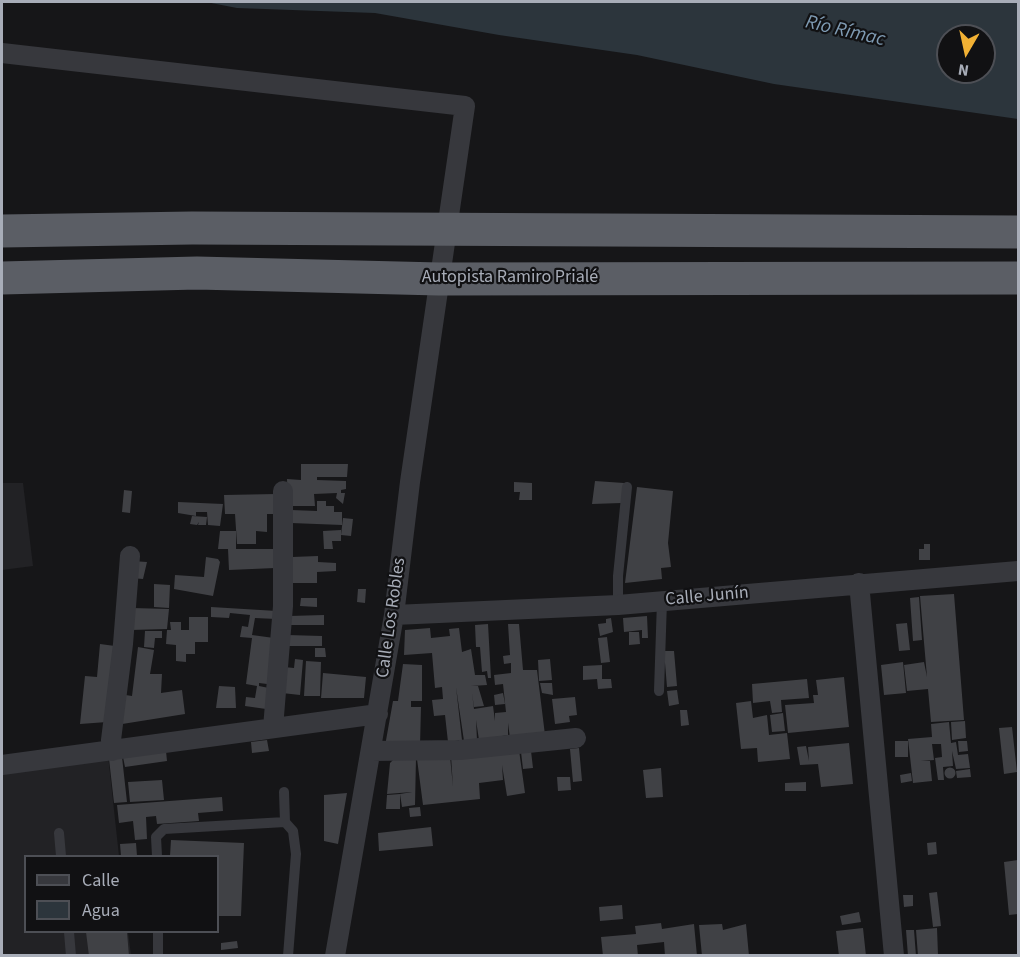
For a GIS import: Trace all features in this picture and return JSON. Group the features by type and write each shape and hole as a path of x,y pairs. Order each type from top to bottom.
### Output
{"highway":[{"path":"2,231 192,228 1018,232"},
{"name":"Autopista Ramiro Prialé","path":"2,278 197,273 439,279 1018,278"}],"street":[{"name":"Calle Los Robles","path":"2,53 465,106 439,279 394,615 335,956"},
{"path":"273,728 284,596 283,491"},
{"path":"112,751 111,740 123,644 130,556"},
{"name":"Calle Junín","path":"394,615 618,605 1018,571"},
{"path":"859,583 894,956"},
{"path":"2,765 378,714"},
{"path":"371,751 460,750 576,738"}],"lane":[{"path":"618,605 618,576 627,487"},
{"path":"659,691 662,601"},
{"path":"284,792 285,822 293,831 296,854 288,956"},
{"path":"157,855 156,837 164,829 285,822"},
{"path":"59,832 62,855"},
{"path":"69,933 71,956"},
{"path":"158,933 158,956"}],"shaded area":[{"path":"2,483 23,483 33,566 2,570"},
{"path":"108,755 119,855 24,855 24,933 128,933 131,955 2,955 2,768"}],"water":[{"name":"Río Rímac","path":"206,2 1018,2 1018,119 774,84 637,55 499,35 375,13 237,8"}],"building":[{"path":"301,464 348,464 347,477 317,477 317,480 346,481 346,489 341,490 341,493 345,493 343,504 336,498 337,493 314,494 315,506 288,506 287,479 301,480"},
{"path":"595,481 624,483 621,503 592,504"},
{"path":"514,482 532,483 532,500 519,500 520,492 514,492"},
{"path":"637,487 673,491 668,543 671,567 661,568 662,579 625,583"},
{"path":"124,490 132,491 130,513 122,512"},
{"path":"276,494 276,514 267,514 267,532 256,531 256,544 237,544 235,514 225,514 224,495"},
{"path":"317,501 326,501 326,506 334,506 334,512 342,512 342,525 291,523 291,510 317,511"},
{"path":"178,502 223,504 220,526 208,525 207,512 196,512 196,516 178,513"},
{"path":"192,516 207,517 206,525 198,525 199,522 197,525 190,524"},
{"path":"343,518 353,519 351,536 341,535"},
{"path":"341,530 341,541 332,541 333,549 324,549 323,531"},
{"path":"220,531 236,531 236,549 275,549 275,568 229,570 228,549 218,549"},
{"path":"924,544 930,544 930,560 919,560 919,549 924,549"},
{"path":"318,556 318,562 336,563 336,571 317,572 317,583 293,583 292,557"},
{"path":"206,557 218,559 220,562 213,596 174,589 175,575 204,577"},
{"path":"132,561 147,562 143,579 131,578"},
{"path":"154,584 170,585 169,608 154,607"},
{"path":"358,589 366,589 365,603 357,602"},
{"path":"954,594 964,720 931,722 928,689 907,691 904,665 924,662 927,677 920,596"},
{"path":"919,597 922,640 913,641 910,598"},
{"path":"301,598 317,598 317,607 300,606"},
{"path":"211,607 277,611 276,619 255,618 252,635 274,638 267,684 259,683 259,686 269,688 266,709 245,706 246,697 255,698 257,686 246,684 252,638 240,637 242,626 248,627 250,615 230,613 229,618 211,617"},
{"path":"132,608 169,609 167,629 131,630"},
{"path":"324,615 324,625 289,625 289,616"},
{"path":"647,616 648,638 642,638 642,630 624,632 623,618"},
{"path":"189,617 208,617 208,642 195,642 195,654 186,654 186,662 176,661 176,645 166,644 167,630 171,630 170,622 181,622 181,630 189,630"},
{"path":"611,618 613,632 600,636 598,624 606,623 606,619"},
{"path":"907,623 910,650 899,651 896,624"},
{"path":"488,624 491,678 488,678 487,671 482,672 480,647 476,647 475,625"},
{"path":"508,624 519,624 523,670 537,670 545,735 510,738 508,723 508,735 479,740 476,720 477,740 464,741 456,687 462,740 448,742 445,715 434,716 432,700 443,699 442,687 435,688 432,653 404,655 405,630 430,628 431,638 450,636 449,629 459,628 462,652 471,649 475,675 485,675 487,685 471,686 478,686 484,706 474,707 472,693 474,709 493,706 495,721 495,713 506,712 503,684 495,685 494,675 511,673 511,663 504,664 503,656 510,655"},
{"path":"145,631 162,631 162,638 155,638 154,648 144,647"},
{"path":"629,632 639,632 640,644 629,645"},
{"path":"287,635 322,636 322,646 286,646"},
{"path":"607,637 610,662 601,663 598,638"},
{"path":"100,644 115,646 107,722 80,724 85,676 97,677"},
{"path":"138,647 154,650 150,674 162,674 161,693 182,690 185,714 116,725 119,694 132,696"},
{"path":"315,648 325,648 326,657 315,657"},
{"path":"664,651 674,651 677,686 667,687"},
{"path":"295,659 303,660 300,695 282,693 284,667 294,668"},
{"path":"550,659 552,680 539,681 538,660"},
{"path":"306,661 321,662 320,696 304,696"},
{"path":"903,662 906,693 884,695 881,665"},
{"path":"403,664 422,665 422,701 411,701 411,707 421,707 420,746 385,746 393,701 398,701"},
{"path":"602,665 602,679 611,679 612,688 598,689 597,679 583,680 583,666"},
{"path":"323,673 366,677 364,698 321,698"},
{"path":"844,677 849,727 788,733 785,705 814,703 813,695 818,695 816,680"},
{"path":"807,679 809,698 781,700 782,712 772,713 770,701 753,703 752,684"},
{"path":"540,683 552,683 553,695 542,693"},
{"path":"219,686 235,687 236,708 216,708"},
{"path":"677,690 679,704 669,706 667,691"},
{"path":"503,693 505,704 495,705 494,695"},
{"path":"575,697 577,715 569,716 570,722 555,724 552,699"},
{"path":"751,701 753,718 767,715 769,735 787,733 790,759 758,762 757,748 741,749 736,703"},
{"path":"680,710 687,710 689,725 681,726"},
{"path":"783,713 785,731 772,732 770,715"},
{"path":"965,721 966,738 952,740 951,722"},
{"path":"949,722 951,743 956,742 958,755 968,754 970,768 956,769 952,751 953,766 943,767 944,780 938,780 935,758 942,757 941,744 932,744 934,760 921,761 930,761 932,781 913,783 908,739 932,737 931,724"},
{"path":"1012,727 1017,772 1004,774 999,728"},
{"path":"267,740 269,751 252,753 251,742"},
{"path":"895,741 908,741 908,757 895,757"},
{"path":"958,741 967,741 968,751 959,752"},
{"path":"849,743 853,784 821,787 818,764 800,765 797,747 806,746 809,761 808,747"},
{"path":"579,748 582,781 573,782 570,749"},
{"path":"519,750 525,793 507,796 502,765 503,780 479,783 480,799 423,805 417,759 450,756 453,787 451,756"},
{"path":"166,751 167,761 125,767 123,757"},
{"path":"531,751 533,768 523,769 521,752"},
{"path":"122,757 127,802 114,803 109,759"},
{"path":"416,758 415,805 402,807 400,794 412,792 387,794 390,763 393,760"},
{"path":"661,768 663,797 646,798 643,770"},
{"path":"950,768 954,769 954,777 950,778 946,777 945,773 946,769"},
{"path":"970,769 971,777 957,778 956,771"},
{"path":"911,773 912,781 901,783 900,775"},
{"path":"557,777 570,777 571,790 558,791"},
{"path":"162,780 164,800 130,802 128,782"},
{"path":"806,782 806,791 785,791 785,783"},
{"path":"347,793 338,844 324,841 324,795"},
{"path":"400,794 400,809 386,809 387,795"},
{"path":"222,797 223,811 198,813 199,821 157,824 156,816 146,817 147,839 135,840 133,821 119,823 117,805"},
{"path":"420,807 421,816 410,817 409,808"},
{"path":"431,827 433,846 379,851 378,833"},
{"path":"171,840 244,843 241,916 219,916 219,855 170,855"},
{"path":"936,842 937,854 928,855 927,843"},
{"path":"136,843 137,855 121,855 120,844"},
{"path":"1018,860 1018,914 1009,915 1004,862"},
{"path":"937,892 941,926 933,927 929,893"},
{"path":"903,895 913,895 913,906 904,907"},
{"path":"622,905 623,919 600,921 599,907"},
{"path":"859,912 861,922 842,925 840,916"},
{"path":"661,923 662,929 694,924 697,956 665,956 664,942 637,945 638,956 603,956 601,937 636,934 635,926"},
{"path":"722,924 723,930 746,924 749,956 702,956 699,925"},
{"path":"863,928 866,956 839,956 836,931"},
{"path":"937,928 938,955 918,956 916,930"},
{"path":"906,930 914,930 916,956 908,956"},
{"path":"86,933 127,933 129,956 89,956"},
{"path":"237,941 238,948 221,950 221,943"}]}
